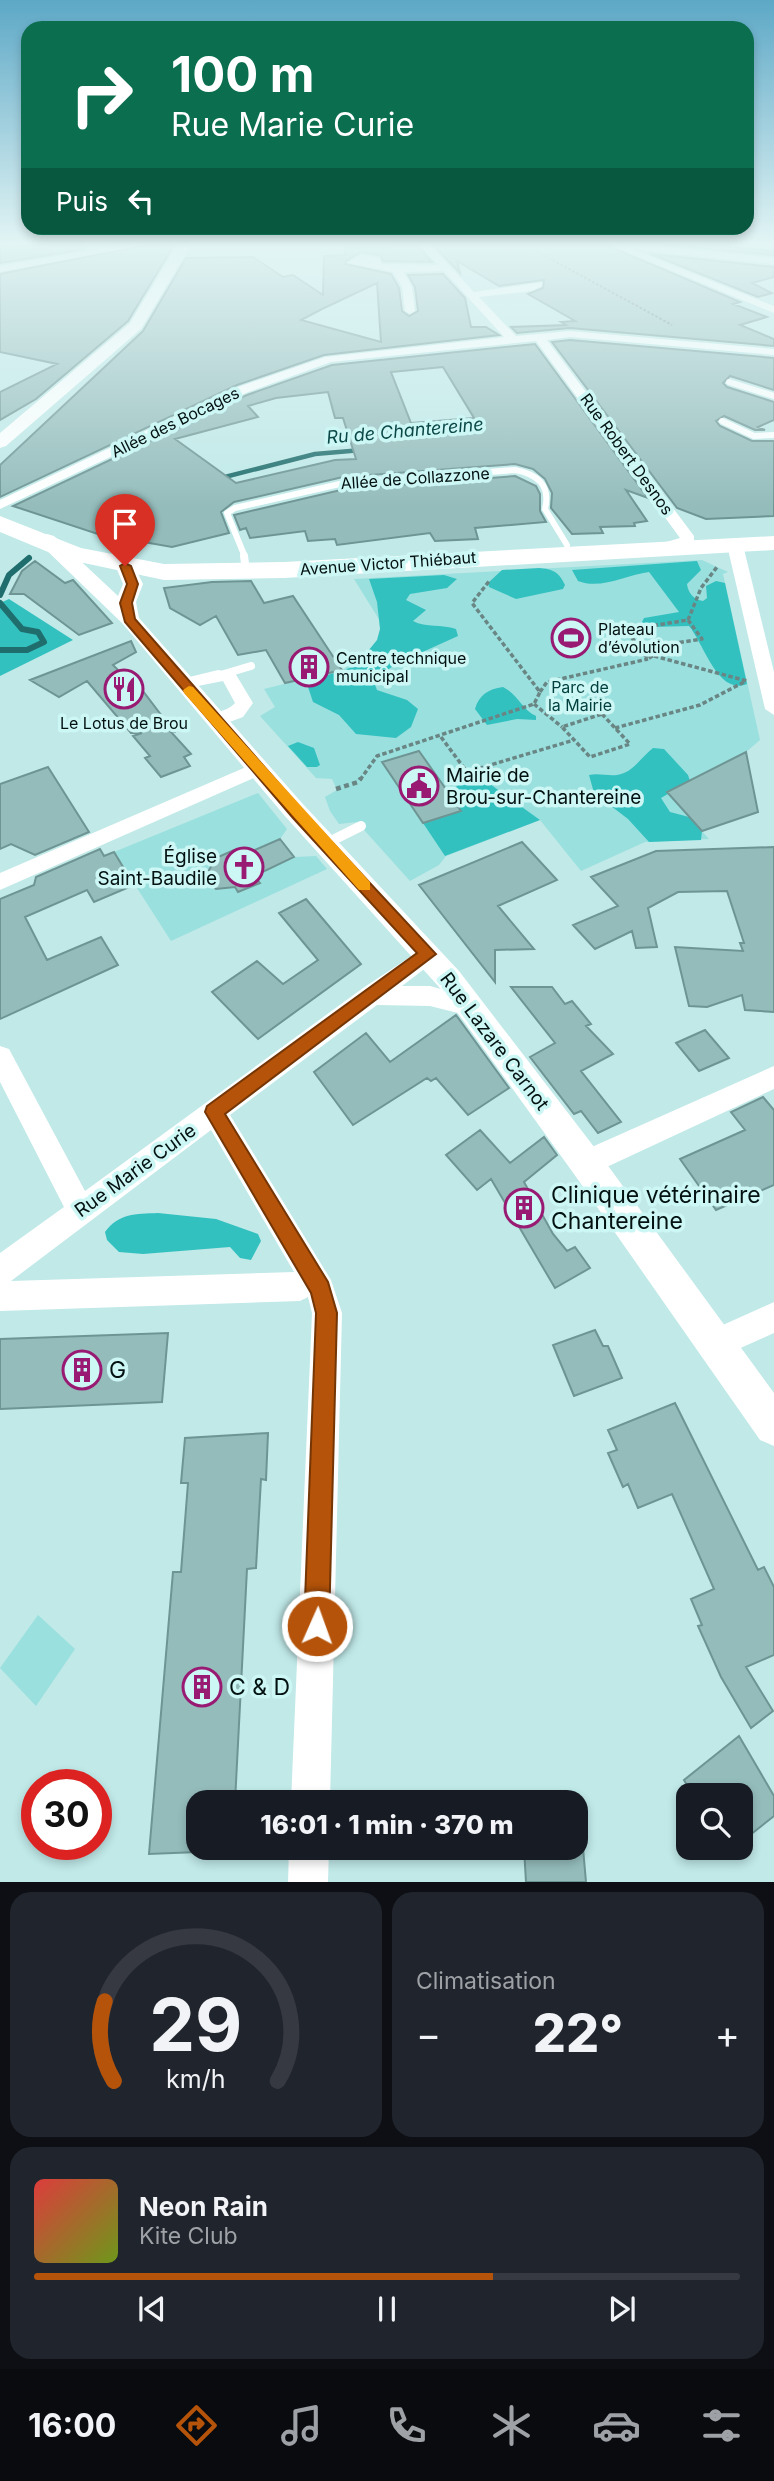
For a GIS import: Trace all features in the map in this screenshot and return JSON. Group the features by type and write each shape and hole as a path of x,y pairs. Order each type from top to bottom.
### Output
{"main road":[{"path":"0,442 127,333"},
{"name":"Avenue Victor Thiébaut","path":"0,523 47,540 74,554 126,568 164,572 244,562 564,540 774,536"},
{"name":"Avenue Victor Thiébaut","path":"126,568 150,561 244,562 535,555 774,543"}],"street":[{"path":"506,333 512,339"},
{"name":"Allée des Bocages","path":"0,505 242,390 320,361 512,339 582,334 774,352"},
{"name":"Rue Robert Desnos","path":"539,337 689,539"},
{"path":"662,548 682,544 689,539"},
{"name":"Rue Lazare Carnot","path":"47,540 93,581 129,620 325,844 428,954 470,1006 586,1163 774,1426"},
{"path":"535,555 564,540"},
{"path":"735,545 774,709"},
{"path":"93,581 101,575 126,568 129,620"},
{"path":"183,684 224,674 229,677 244,703 236,713 216,722"},
{"path":"0,882 258,768"},
{"name":"Rue Marie Curie","path":"0,1270 428,954"},
{"path":"371,995 430,996 470,1006"},
{"path":"0,1057 80,1210"},
{"path":"586,1163 774,1077"},
{"path":"214,1112 321,1290 327,1313 310,1790"},
{"path":"0,1296 300,1286"},
{"path":"716,1344 774,1317"},
{"path":"308,1882 309,1860"}],"lane":[{"path":"729,382 774,396"},
{"path":"722,421 754,436 774,435"},
{"name":"Allée de Collazzone","path":"244,562 227,513 235,508 344,483 515,470 530,472 542,483 548,496 545,509 564,540"},
{"path":"224,674 251,666"},
{"path":"325,844 361,826"}],"path":[{"path":"686,333 703,342 702,346"},
{"path":"688,620 701,588 717,567"},
{"path":"496,572 472,603 540,692"},
{"path":"336,789 358,782 377,756 534,704 547,682 648,659 670,644 702,639 688,620"},
{"path":"648,659 626,630 688,620"},
{"path":"615,728 675,712 732,691 746,681 719,676 654,656"},
{"path":"534,704 562,727 590,757 630,744 602,714 562,727"},
{"path":"441,737 467,772 574,740"}],"green space":[{"name":"Parc de la Mairie","path":"702,560 728,572 723,574 760,740 746,752 667,792 709,839 645,842 581,871 540,820 446,856 439,865 410,881 357,822 339,824 325,797 337,790 332,779 316,778 260,716 275,707 264,689 344,669 373,646 393,642 354,579"},
{"path":"258,793 287,829 280,839 239,857 233,850 215,858 220,865 209,870 205,877 216,889 233,885 239,892 259,883 254,876 295,857 316,856 327,869 171,941 114,852"},
{"path":"38,1615 75,1649 36,1706 0,1668"}],"shaded area":[{"path":"697,561 701,570 687,584 689,590 694,598 703,601 707,598 706,586 716,581 725,583 747,684 737,686 720,676 689,626 651,627 642,622 644,618 679,612 649,572 596,584 578,581 572,570"},
{"path":"539,568 558,574 565,585 563,589 516,599 489,587 488,583 502,570"},
{"path":"444,575 457,579 447,588 410,594 406,600 426,610 413,621 456,629 458,636 396,664 373,680 377,690 407,700 418,709 411,727 396,738 356,734 339,715 313,702 308,687 312,680 356,666 377,640 380,629 377,602 369,579"},
{"path":"9,599 73,640 0,676 0,603"},
{"path":"503,687 536,716 536,720 517,719 487,725 475,709 477,704 485,694"},
{"path":"298,742 314,748 320,765 307,767 288,746"},
{"path":"653,748 664,749 688,775 690,781 661,798 670,812 689,817 702,831 701,840 649,842 628,819 594,793 589,775 623,774"},
{"path":"476,774 540,820 445,856 423,823 461,811 448,792"},
{"path":"158,1213 216,1219 258,1234 261,1241 251,1260 240,1258 230,1247 143,1254 119,1252 107,1240 105,1232 116,1221 135,1214"}],"building":[{"path":"0,333 114,333 36,399 0,420 0,392 57,364 0,352"},
{"path":"141,333 348,333 381,342 380,333 495,333 499,335 324,355 237,385 0,497 0,465"},
{"path":"625,333 759,333 774,339 774,346"},
{"path":"570,340 774,358 774,390 730,376 723,383 727,387 774,402 774,420 758,427 765,430 755,430 724,416 716,421 720,426 752,441 774,441 774,516 706,519 677,508 552,342"},
{"path":"535,344 648,498 626,490 647,521 634,523 635,526 600,527 603,533 572,534 551,508 552,493 545,479 533,469 515,464 343,477 234,502 221,512 229,533 172,547 138,541 131,545 13,506 247,395 332,365","holes":["443,367 474,418 411,423 391,372","328,392 335,418 343,418 356,459 335,460 236,483 175,439 258,417 248,406 276,398"]},
{"path":"515,476 536,486 540,494 540,511 546,522 475,528 478,539 435,541 430,533 337,545 335,539 308,541 305,531 250,538 246,528 240,530 234,515 345,489"},
{"path":"35,561 65,583 73,580 112,623 79,635 24,594 10,594 22,571"},
{"path":"251,581 264,603 293,596 342,670 285,683 266,650 238,655 216,616 200,625 170,608 164,588 212,582"},
{"path":"131,641 136,652 113,665 124,676 130,674 174,732 171,732 191,754 184,757 190,766 161,777 145,758 150,756 133,736 142,733 131,733 87,681 59,697 30,680"},
{"path":"419,751 461,811 423,823 382,762"},
{"path":"746,752 758,812 702,831 667,792"},
{"path":"48,767 89,832 35,855 11,844 0,849 0,784"},
{"name":"Église Saint-Baudile","path":"280,839 294,857 254,876 260,883 238,892 235,887 216,889 205,877 216,858 234,850 239,857"},
{"path":"522,842 557,880 498,906 534,949 495,950 495,982 419,885"},
{"path":"774,847 774,1012 745,1010 742,995 707,1007 689,1006 675,947 743,951 740,943 744,943 727,891 678,892 648,908 657,947 636,948 632,931 595,949 573,925 618,906 591,877 656,851"},
{"path":"100,849 104,856 114,852 134,885 94,902 87,890 25,917 47,960 101,937 118,965 0,1019 0,899 34,885 36,877"},
{"path":"306,899 361,964 258,1039 212,992 257,961 283,984 318,960 279,913"},
{"path":"511,987 552,987 565,1004 572,1001 591,1024 586,1026 613,1054 581,1071 621,1122 598,1133 581,1111 574,1114 530,1057 555,1043"},
{"path":"456,1015 509,1088 468,1115 436,1078 431,1081 427,1078 353,1125 314,1072 366,1033 390,1062"},
{"path":"705,1030 729,1058 699,1071 676,1043"},
{"path":"763,1097 774,1110 774,1185 716,1210 680,1159 745,1130 731,1112"},
{"path":"480,1130 510,1163 544,1137 557,1155 524,1182 553,1234 567,1251 575,1247 590,1268 555,1288 491,1179 477,1190 446,1155"},
{"path":"595,1330 603,1346 608,1346 622,1378 574,1396 553,1345"},
{"name":"G","path":"168,1333 162,1402 0,1409 0,1339"},
{"path":"675,1403 758,1570 764,1567 774,1587 774,1655 746,1667 773,1711 751,1728 721,1677 698,1626 702,1625 691,1599 714,1589 672,1494 638,1508 628,1484 623,1487 608,1453 617,1450 608,1430"},
{"name":"C & D","path":"268,1433 266,1480 261,1479 256,1568 247,1569 236,1790 186,1790 186,1852 149,1854 173,1572 181,1572 188,1483 181,1483 185,1438"},
{"path":"739,1736 774,1796 774,1816 753,1833 753,1783 686,1783 684,1780"},
{"path":"525,1860 584,1860 586,1882 526,1882"}],"waterway":[{"name":"Ru de Chantereine","path":"217,479 315,454 362,450"},
{"name":"Ru de Chantereine","path":"0,595 9,575 29,558"},
{"name":"Ru de Chantereine","path":"0,603 22,629 38,632 44,642 27,650 0,650"}],"slow traffic":[{"path":"189,690 365,886"}],"place":[{"name":"Plateau d’évolution","path":"571,638"},
{"name":"Centre technique municipal","path":"309,667"},
{"name":"Le Lotus de Brou","path":"124,689"},
{"name":"Mairie de Brou-sur-Chantereine","path":"419,786"},
{"name":"Église Saint-Baudile","path":"244,867"},
{"name":"Clinique vétérinaire Chantereine","path":"524,1208"},
{"name":"G","path":"82,1370"},
{"name":"C & D","path":"202,1687"}],"route":[{"path":"125,566 132,584 126,603 129,620 298,814 428,954 214,1112 321,1290 327,1313 317,1626"}]}
